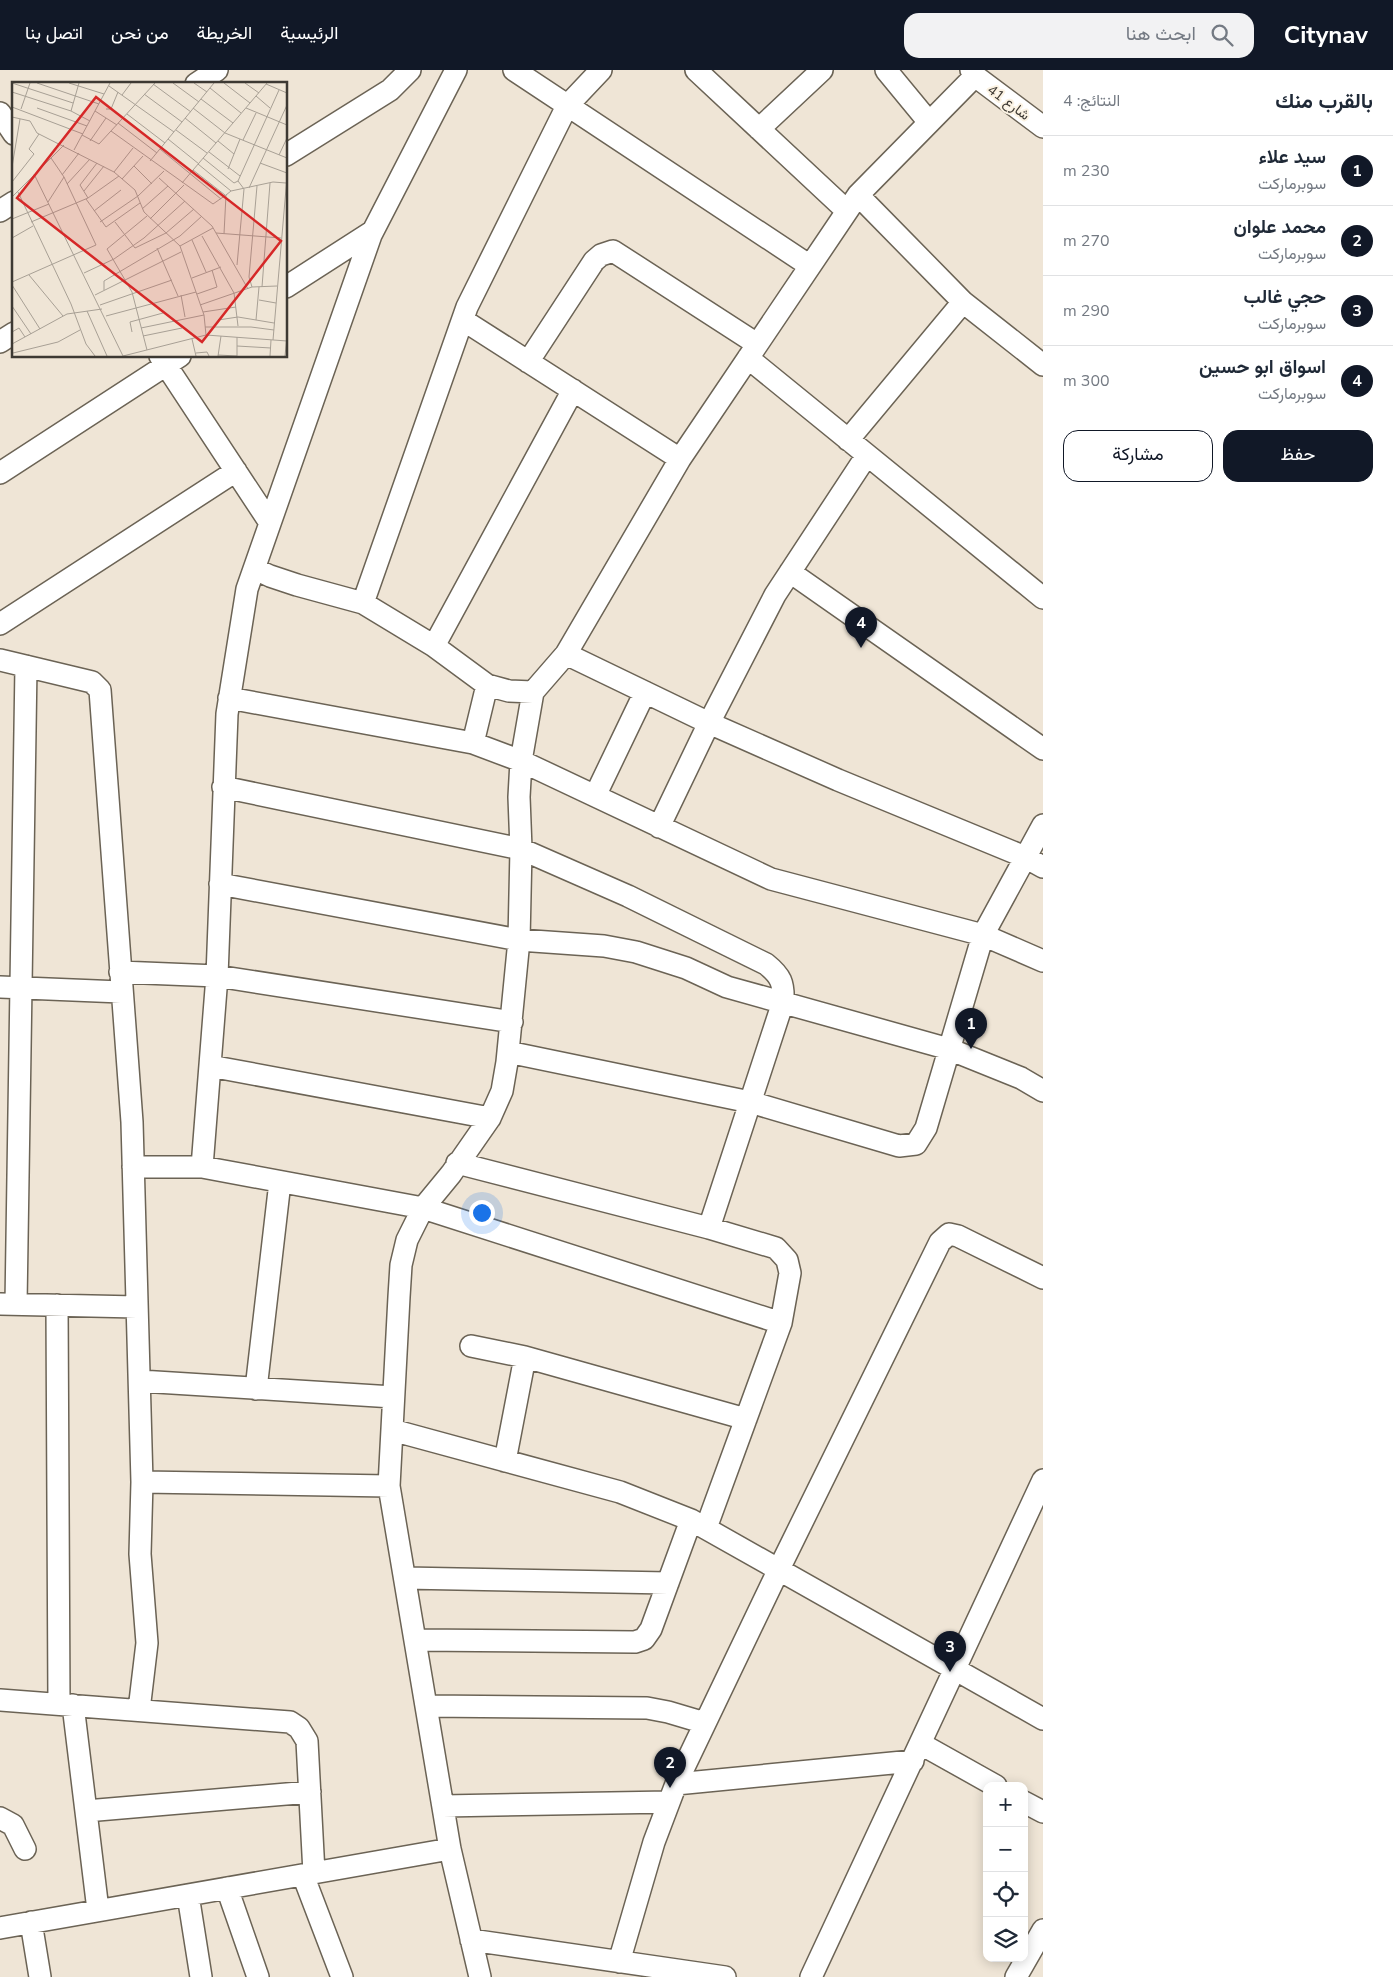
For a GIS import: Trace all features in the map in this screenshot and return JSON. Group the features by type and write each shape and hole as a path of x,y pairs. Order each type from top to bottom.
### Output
{"street":[{"path":"199,82 217,70"},
{"path":"288,154 390,90 410,70"},
{"path":"202,1167 217,976 229,698 247,589 373,231 456,70"},
{"path":"514,70 810,266"},
{"path":"363,603 467,307 568,106 601,70"},
{"path":"696,70 758,129 852,203 963,302 1043,365"},
{"path":"886,70 928,122"},
{"path":"758,129 819,71"},
{"path":"480,1977 450,1850 389,1486 401,1264 406,1240 423,1208 490,1118 502,1091 512,1022 519,940 521,849 519,797 521,761 533,692 566,654 680,459 852,203 973,73"},
{"name":"شارع 41","path":"973,73 1043,128"},
{"path":"0,113 12,131"},
{"path":"0,212 12,203"},
{"path":"288,286 373,231"},
{"path":"528,362 594,261 602,255 613,251 752,351 848,440 1043,598"},
{"path":"848,440 963,302"},
{"path":"463,320 680,459"},
{"path":"0,342 12,334"},
{"path":"0,473 169,359 236,471 270,523"},
{"path":"434,646 573,390"},
{"path":"659,827 709,723 775,595 867,455"},
{"path":"0,624 236,471"},
{"path":"255,569 296,585 363,603 434,646 487,685 509,691 533,692"},
{"path":"790,572 1043,749"},
{"path":"566,654 709,723 838,780 1034,862"},
{"path":"0,660 92,682 100,690 132,1122 142,1482 140,1554 147,1643 139,1710"},
{"path":"26,666 10,988 8,1304 137,1307"},
{"path":"473,743 487,685"},
{"path":"595,796 645,692"},
{"path":"229,698 473,743 521,761 771,879 982,934 1043,961"},
{"path":"224,787 521,849 628,896 766,964 780,979 784,987 783,1002 709,1228"},
{"path":"508,1052 750,1102 899,1146 916,1144 926,1128 982,934 1034,862 1043,825"},
{"path":"220,884 519,940 604,946 636,952 686,968 727,987 949,1048 1021,1078 1043,1091"},
{"path":"10,988 217,976 512,1022"},
{"path":"210,1066 490,1118"},
{"path":"415,1640 635,1642 644,1638 651,1629 668,1583 699,1524 746,1419 781,1323 790,1273 787,1260 776,1248 709,1228 457,1164"},
{"path":"133,1168 202,1167 423,1208 781,1323"},
{"path":"256,1389 280,1182"},
{"path":"618,1962 654,1842 673,1793 779,1569 940,1242 948,1234 958,1236 1043,1278"},
{"path":"57,1305 66,1705 86,1811 98,1910"},
{"path":"471,1346 525,1357 746,1419"},
{"path":"505,1461 525,1357"},
{"path":"140,1381 393,1398"},
{"path":"392,1430 620,1492 699,1524 1043,1719"},
{"path":"811,1977 1043,1480"},
{"path":"142,1482 389,1486"},
{"path":"405,1578 668,1583"},
{"path":"0,1700 290,1722 299,1728 307,1741 310,1792 309,1874 342,1977"},
{"path":"426,1706 647,1708 705,1723"},
{"path":"443,1806 673,1793 917,1752 987,1782"},
{"path":"86,1811 310,1792"},
{"path":"1028,1804 1043,1812"},
{"path":"0,1818 13,1825 25,1849"},
{"path":"0,1928 450,1850"},
{"path":"227,1888 258,1977"},
{"path":"188,1895 201,1977"},
{"path":"31,1922 40,1977"},
{"path":"1016,1977 1043,1930"},
{"path":"471,1940 725,1977"}],"place":[{"name":"اسواق ابو حسين","path":"861,648"},
{"name":"سيد علاء","path":"971,1049"},
{"name":"حجي غالب","path":"950,1672"},
{"name":"محمد علوان","path":"670,1788"}]}
